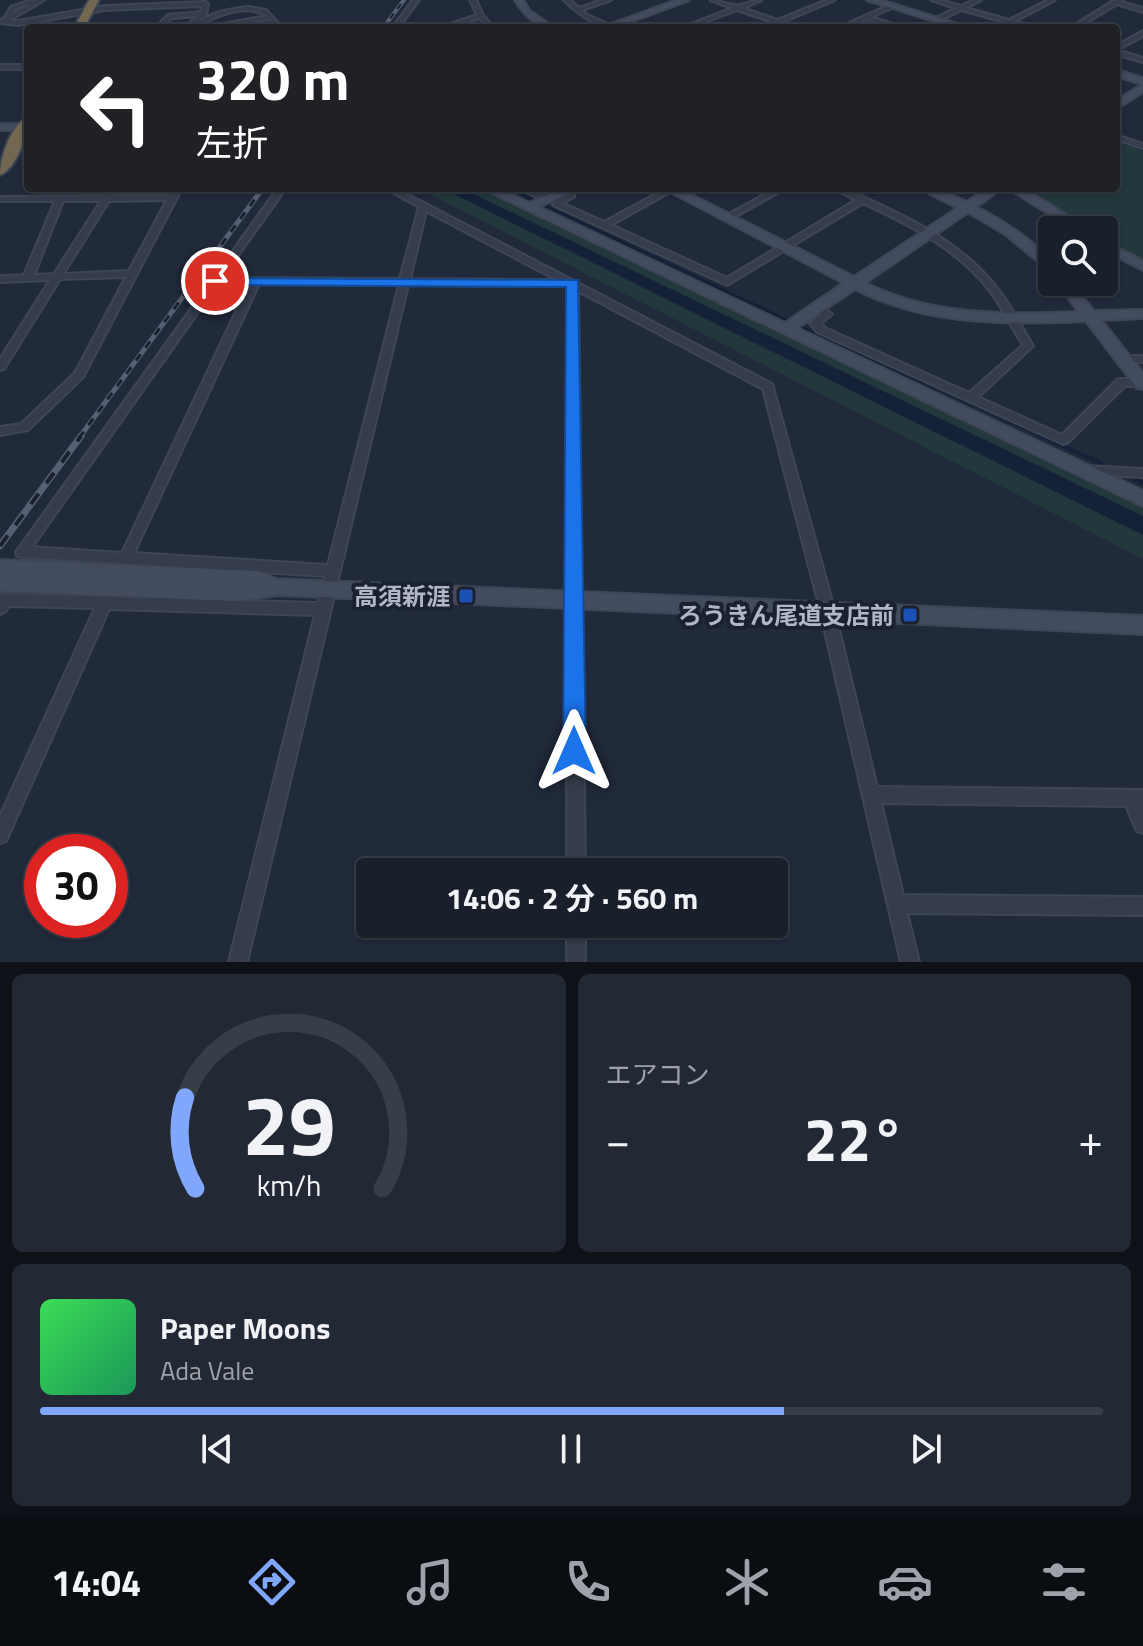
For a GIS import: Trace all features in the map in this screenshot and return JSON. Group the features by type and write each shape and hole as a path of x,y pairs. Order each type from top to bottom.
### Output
{"highway":[{"path":"81,24 91,5"},
{"path":"0,171 24,130"}],"street":[{"path":"3,6 40,0"},
{"path":"3,19 40,0"},
{"path":"3,19 91,5 205,4 216,0"},
{"path":"398,24 416,0"},
{"path":"473,0 487,24"},
{"path":"519,0 526,12 544,24"},
{"path":"567,0 577,10 603,24"},
{"path":"577,10 608,0"},
{"path":"617,24 685,0"},
{"path":"713,0 783,24"},
{"path":"695,24 759,0"},
{"path":"771,24 832,0"},
{"path":"871,0 954,24"},
{"path":"934,0 1016,24"},
{"path":"938,19 978,0"},
{"path":"1009,22 1052,0"},
{"path":"1108,0 1143,7"},
{"path":"1128,0 1143,7"},
{"path":"0,28 3,19 19,1"},
{"path":"1080,24 1120,1"},
{"path":"191,24 204,14 205,4"},
{"path":"849,24 892,6"},
{"path":"198,24 207,17 253,9 267,12 276,24"},
{"path":"162,24 170,16 204,14"},
{"path":"455,24 480,16"},
{"path":"227,24 271,17"},
{"path":"866,17 888,24"},
{"path":"1120,48 1143,33"},
{"path":"1120,52 1143,60"},
{"path":"0,67 24,67"},
{"path":"1120,74 1143,81"},
{"path":"1120,103 1143,87"},
{"path":"0,127 24,125"},
{"path":"1120,138 1143,146"},
{"path":"39,199 44,192"},
{"path":"0,367 110,192"},
{"path":"279,192 22,552 126,557 328,590"},
{"path":"397,192 768,387 827,612 910,962"},
{"path":"497,192 1143,499"},
{"path":"530,192 540,197 552,192"},
{"path":"529,207 562,192"},
{"path":"571,192 571,195 556,203 727,282 862,200"},
{"path":"605,225 664,192"},
{"path":"678,192 854,284 927,311 1011,319 1143,314"},
{"path":"726,218 775,192"},
{"path":"845,192 931,232 982,274 1028,346 970,398"},
{"path":"934,192 969,207 1024,243 1038,256"},
{"path":"786,329 990,192"},
{"path":"1021,192 1061,216"},
{"path":"0,199 106,198 175,193"},
{"path":"0,431 24,427 79,375 175,193"},
{"path":"28,278 60,198"},
{"path":"238,962 423,206"},
{"path":"1118,253 1143,266"},
{"path":"0,279 131,274"},
{"path":"215,281 573,283"},
{"path":"126,557 255,282"},
{"path":"573,283 576,858"},
{"path":"1075,296 1143,384"},
{"path":"820,308 827,314 815,323 821,330 1063,440 1122,382 1143,384"},
{"path":"1125,359 1143,359"},
{"path":"1083,470 1143,473"},
{"path":"0,568 258,579 278,587"},
{"path":"0,583 238,592 278,587 1143,625"},
{"path":"0,608 5,600 104,604 328,590"},
{"path":"0,835 104,604"},
{"path":"870,795 1137,798 1143,825"},
{"path":"895,904 1143,906"},
{"path":"576,938 576,962"}],"green space":[{"path":"1120,142 1143,150 1143,262 1118,248 1118,216 1067,216 1028,192 1120,192"},
{"path":"426,192 485,192 1143,503 1143,559"}],"waterway":[{"path":"707,0 777,24"},
{"path":"1120,140 1143,149"},
{"path":"457,192 1143,526"},
{"path":"517,192 534,200"},
{"path":"544,205 791,322"},
{"path":"804,328 1046,438"},
{"path":"1041,436 1101,463"},
{"path":"1125,475 1143,483"}],"railway":[{"path":"386,24 404,0"},
{"path":"79,438 260,192"},
{"path":"0,546 81,436"}],"place":[{"name":"高須新涯","path":"466,596"},
{"name":"ろうきん尾道支店前","path":"910,615"}],"route":[{"path":"215,281 573,283 574,751"}]}
